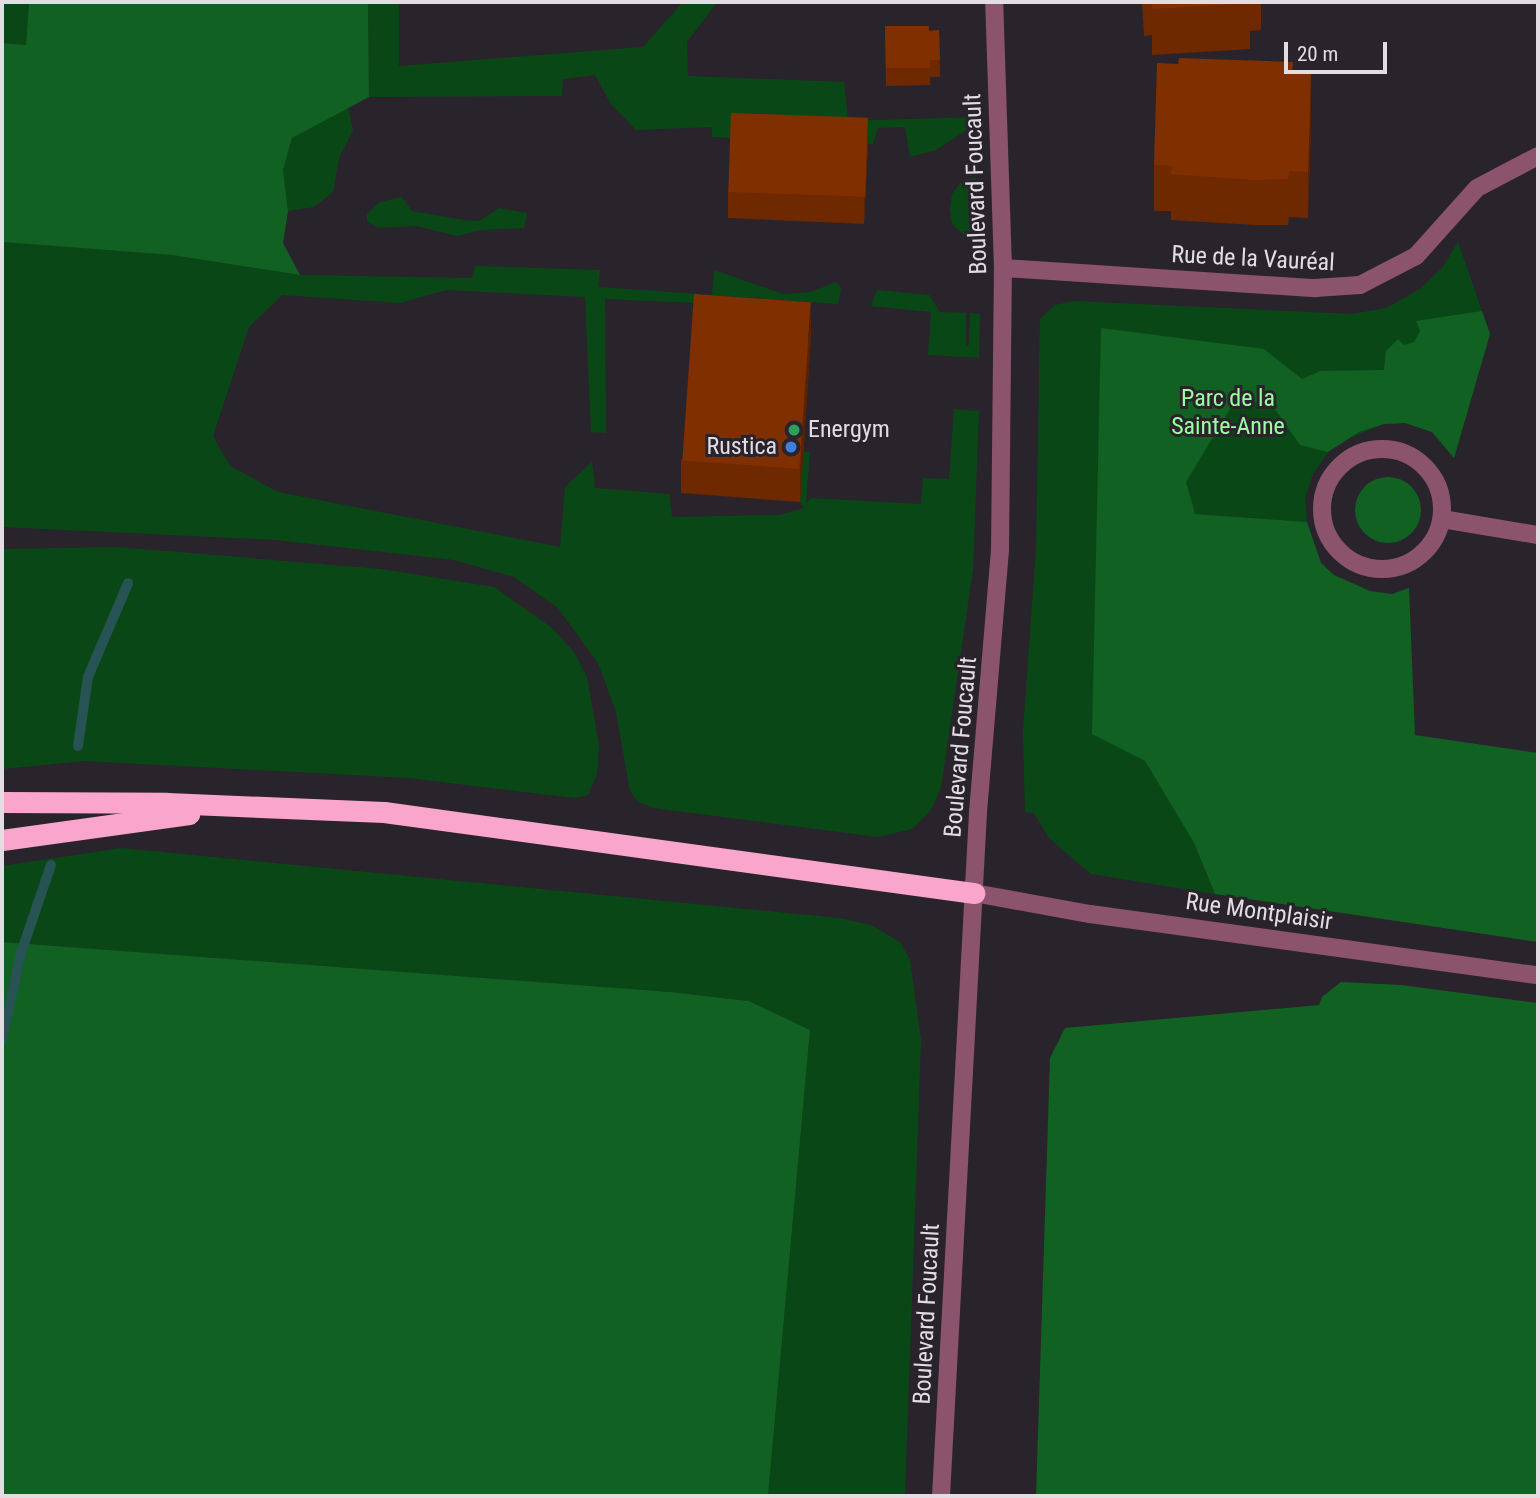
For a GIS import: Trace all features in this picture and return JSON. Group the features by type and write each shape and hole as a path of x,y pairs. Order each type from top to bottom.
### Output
{"highway":[{"path":"2,802 246,806 384,812 974,893"},
{"path":"2,840 246,806"}],"street":[{"name":"Boulevard Foucault","path":"942,1496 974,893 1000,550 1003,268 994,2"},
{"name":"Rue de la Vauréal","path":"1003,268 1315,288 1360,285 1416,256 1477,188 1538,156"},
{"path":"1388,449 1407,454 1436,481 1442,519 1423,554 1387,569 1349,559 1334,545 1322,508 1326,489 1350,458 1388,449"},
{"path":"1442,519 1538,535"},
{"name":"Rue Montplaisir","path":"974,893 1090,914 1538,975"}],"green space":[{"path":"2,2 29,2 26,45 2,43"},
{"path":"29,2 368,2 369,97 292,138 283,170 288,211 283,243 300,275 172,255 2,242 2,43 26,45"},
{"path":"368,2 399,2 399,66 643,47 683,2 717,2 687,42 688,76 844,82 848,121 975,117 965,131 936,150 910,157 905,127 878,128 873,144 712,137 712,127 636,130 611,104 595,75 563,79 562,96 369,97"},
{"path":"348,107 353,130 339,158 333,192 314,207 288,211 283,170 292,138"},
{"path":"976,177 978,237 969,240 952,224 950,209 952,194 962,181"},
{"path":"402,197 412,211 463,220 479,221 499,208 527,213 524,228 480,230 458,236 417,226 378,228 367,221 367,214 380,202"},
{"path":"2,242 172,255 300,275 472,278 475,266 600,270 598,287 699,294 698,303 605,299 606,433 591,432 585,297 446,290 400,303 282,295 249,327 213,436 230,466 278,492 560,547 565,487 592,462 595,488 669,494 672,517 780,515 804,508 800,502 803,452 810,452 806,503 811,498 921,504 923,478 949,479 954,409 979,411 973,570 941,788 931,810 912,829 878,837 654,808 638,802 630,791 616,712 598,663 558,608 514,577 454,560 276,540 2,527"},
{"name":"Parc de la Sainte-Anne","path":"1458,242 1490,334 1454,458 1432,432 1406,423 1384,424 1344,440 1328,452 1313,474 1305,498 1307,522 1195,514 1092,733 1145,761 1194,843 1215,894 1091,874 1049,838 1034,813 1025,812 1023,731 1036,549 1040,319 1055,305 1074,301 1352,314 1386,308 1420,289 1442,268"},
{"path":"714,270 783,294 811,292 836,282 841,288 838,304 712,295"},
{"path":"877,290 929,295 940,312 966,313 966,346 969,345 970,313 980,314 979,358 928,355 931,312 871,306"},
{"path":"1482,311 1490,334 1454,458 1432,432 1405,423 1384,424 1359,432 1328,452 1300,445 1272,405 1236,399 1186,482 1195,514 1307,522 1321,563 1334,575 1370,591 1392,594 1409,588 1415,735 1538,753 1538,942 1215,894 1194,843 1145,761 1092,734 1101,328 1264,349 1302,379 1321,371 1384,370 1386,351 1398,339 1404,345 1414,342 1420,331 1416,321"},
{"path":"1388,477 1401,480 1411,487 1418,497 1421,510 1418,523 1411,533 1401,540 1388,543 1375,540 1365,533 1358,523 1355,510 1358,497 1365,487 1375,480"},
{"path":"117,547 381,569 494,587 552,628 574,652 587,677 599,746 597,774 588,795 575,798 409,778 85,761 2,769 2,549"},
{"path":"121,848 839,918 871,925 900,942 910,960 921,1040 905,1496 768,1496 810,1030 749,1001 670,992 2,942 2,866"},
{"path":"2,942 670,992 749,1001 810,1030 768,1496 2,1496"},
{"path":"1341,982 1401,985 1538,1003 1538,1496 1036,1496 1050,1058 1065,1028 1319,1005 1322,997"}],"building":[{"path":"1152,2 1250,2 1250,3 1152,9"},
{"path":"885,26 929,26 929,31 939,30 940,60 930,60 930,68 886,68"},
{"path":"1179,58 1293,62 1292,73 1311,74 1308,172 1289,171 1288,179 1255,180 1171,174 1172,166 1154,165 1157,63 1178,64"},
{"path":"731,113 868,118 865,197 728,192"},
{"path":"694,294 811,302 799,469 682,461"}],"waterway":[{"path":"78,746 88,677 128,583"},
{"path":"2,1040 21,953 51,865"}],"place":[{"name":"Energym","path":"794,430"},
{"name":"Rustica","path":"791,447"}]}
